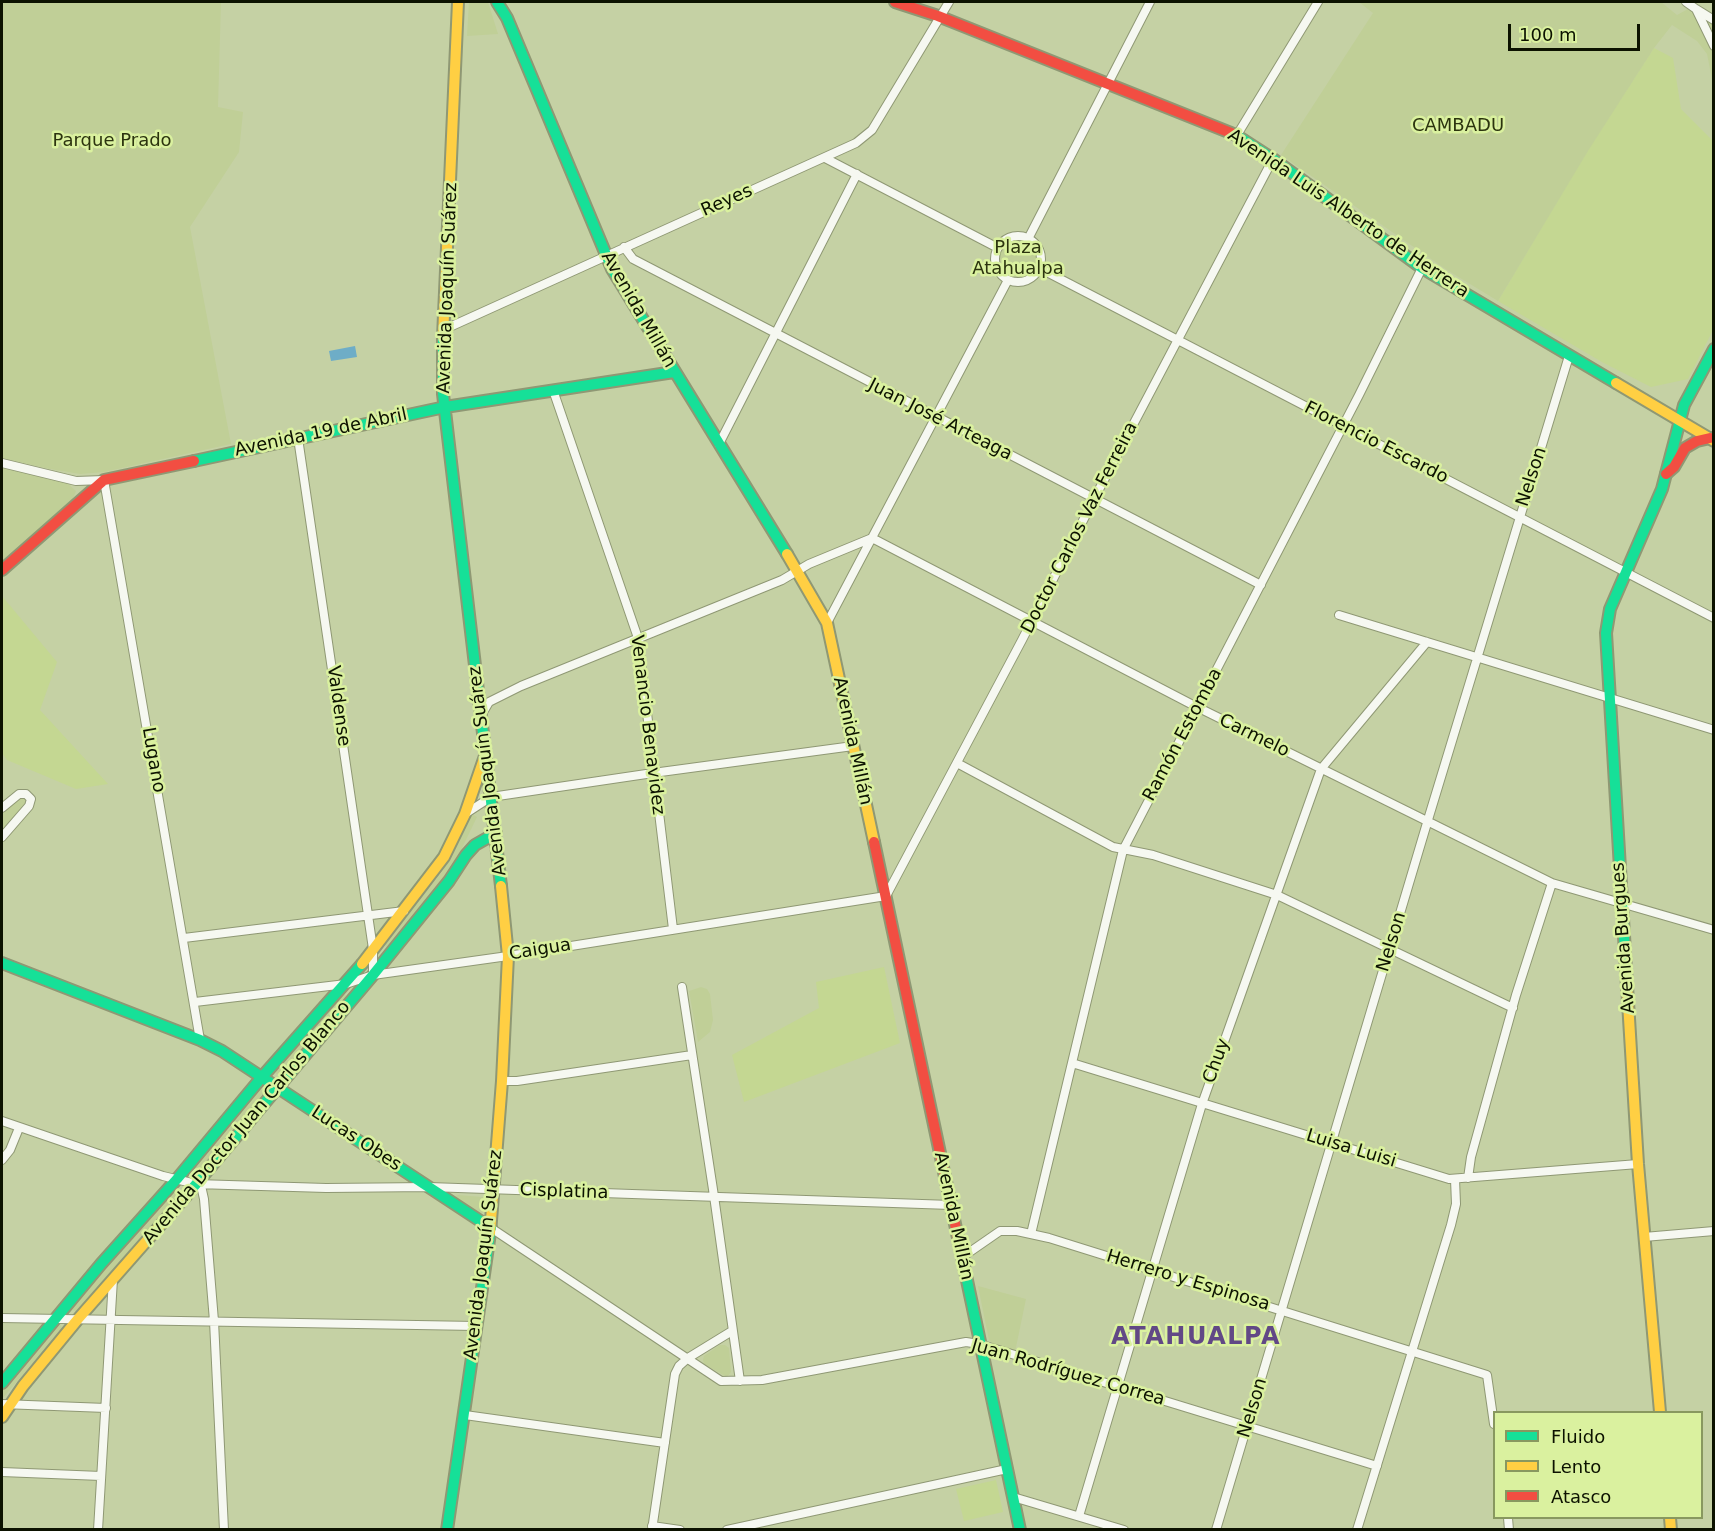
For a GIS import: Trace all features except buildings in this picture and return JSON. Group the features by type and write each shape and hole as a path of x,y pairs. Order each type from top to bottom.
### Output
{"street":[{"name":"Avenida Millán","path":"497,2 507,18 605,256 827,623 1020,1530"},
{"name":"Avenida Millán","path":"506,2 507,18"},
{"name":"Avenida Luis Alberto de Herrera","path":"895,2 939,16 1236,135 1273,159 1422,268 1712,440"},
{"name":"Reyes","path":"444,330 856,143 872,130 948,2"},
{"path":"1029,239 1150,2"},
{"path":"1236,135 1318,2"},
{"path":"1686,2 1713,20"},
{"name":"Avenida Joaquín Suárez","path":"447,1530 491,1228 502,1081 508,956 496,833 445,407 444,330 459,5"},
{"path":"1696,9 1713,46"},
{"path":"825,158 998,248"},
{"name":"Doctor Carlos Vaz Ferreira","path":"886,896 1032,622 1273,159"},
{"path":"719,444 857,174"},
{"path":"1020,236 1029,239 1040,252 1039,268 1024,281 1008,280 998,272 995,263 998,248 1010,237 1020,236"},
{"name":"Juan José Arteaga","path":"624,247 633,259 774,334 1261,585"},
{"name":"Florencio Escardo","path":"1039,268 1713,618"},
{"name":"Ramón Estomba","path":"1032,1234 1123,850 1343,426 1422,268"},
{"path":"827,623 1008,280"},
{"name":"Avenida Burgues","path":"1660,1411 1638,1164 1606,627 1610,609 1662,489 1684,405 1713,349"},
{"name":"Nelson","path":"1216,1530 1569,356"},
{"name":"Avenida 19 de Abril","path":"2,570 104,480 445,407 674,372"},
{"name":"Venancio Benavidez","path":"553,390 638,638 673,928"},
{"name":"Valdense","path":"298,438 373,949 373,975"},
{"name":"Avenida Burgues","path":"1666,474 1674,467 1685,448 1690,444 1712,440"},
{"path":"2,463 76,481 104,480"},
{"name":"Lugano","path":"104,480 200,1041"},
{"path":"482,714 489,702 497,697 782,580 797,571 872,538"},
{"name":"Carmelo","path":"872,538 1198,708 1552,883 1713,930"},
{"path":"1339,615 1713,730"},
{"name":"Chuy","path":"1079,1516 1202,1104 1321,769 1427,642"},
{"path":"465,814 491,797 853,746"},
{"name":"Avenida Doctor Juan Carlos Blanco","path":"2,1383 262,1077 346,984 404,911 444,857 465,814 486,753"},
{"path":"957,763 1107,845 1153,855 1277,895 1513,1008"},
{"path":"2,808 19,794 26,794 31,799 29,807 2,837"},
{"name":"Avenida Doctor Juan Carlos Blanco","path":"2,1417 5,1404 373,975 449,881 466,855 476,845 496,833"},
{"path":"1468,1178 1471,1157 1513,1008 1552,883"},
{"name":"Caigua","path":"195,1002 346,984 373,975 886,896"},
{"path":"184,938 404,911"},
{"name":"Lucas Obes","path":"2,963 222,1051 688,1358"},
{"path":"682,987 740,1381"},
{"path":"502,1081 692,1055"},
{"name":"Luisa Luisi","path":"1072,1063 1444,1178 1638,1164"},
{"name":"Cisplatina","path":"2,1121 196,1184 326,1188 429,1187 951,1205"},
{"path":"2,1160 10,1150 20,1128"},
{"path":"1357,1530 1453,1219 1456,1204 1455,1179"},
{"path":"196,1184 202,1190 204,1199 214,1321 224,1530"},
{"name":"Herrero y Espinosa","path":"962,1258 1000,1231 1032,1234 1153,1270 1487,1376 1493,1417"},
{"path":"1644,1237 1713,1231"},
{"path":"98,1530 113,1279"},
{"path":"2,1317 476,1326"},
{"path":"680,1530 652,1528 675,1374 679,1366 688,1358 732,1331"},
{"name":"Juan Rodríguez Correa","path":"688,1358 722,1381 762,1380 966,1342 979,1344 1377,1466"},
{"path":"5,1404 105,1408"},
{"path":"465,1415 665,1443"},
{"path":"727,1530 1007,1469"},
{"path":"2,1472 101,1476"},
{"path":"1013,1497 1124,1530"}],"shaded area":[{"path":"1654,48 1673,58 1681,109 1714,142 1713,330 1688,379 1651,387 1602,362 1498,301 1587,151"},
{"path":"2,596 57,662 40,710 108,784 76,789 7,760 2,753"},
{"path":"884,967 900,1043 744,1102 732,1055 819,1008 816,982"},
{"path":"996,1480 1003,1512 964,1521 956,1489"}],"green space":[{"name":"Parque Prado","path":"2,2 221,2 218,107 243,112 239,152 190,227 231,444 104,472 80,474 2,458"},
{"path":"469,2 488,2 498,34 467,36"},
{"name":"CAMBADU","path":"1359,2 1661,2 1677,15 1688,9 1713,24 1713,84 1707,54 1697,41 1672,25 1654,48 1588,151 1498,301 1447,270 1281,155 1373,13"},
{"name":"Plaza Atahualpa","path":"1018,239 1031,245 1037,258 1031,271 1018,277 1005,271 999,258 1005,245"},
{"path":"2,467 67,483 76,491 72,501 2,561"},
{"path":"19,797 25,798 26,803 2,831 2,812"},
{"path":"472,814 477,817 449,875 390,946 386,947 384,943 442,872"},
{"path":"701,987 707,989 710,994 713,1020 710,1032 698,1042 689,991"},
{"path":"342,994 346,995 345,999 281,1073 276,1074 275,1070"},
{"path":"260,1089 263,1089 264,1093 194,1176 191,1176 189,1172"},
{"path":"175,1190 180,1193 77,1312 71,1309 98,1276"},
{"path":"458,1195 483,1197 485,1200 483,1213 476,1213 457,1200"},
{"path":"978,1286 1026,1299 1015,1352 994,1345 989,1340"},
{"path":"61,1325 62,1329 2,1399 2,1389 56,1326"},
{"path":"720,1345 729,1348 731,1372 727,1377 704,1364 703,1360 704,1356"}],"water":[{"path":"355,346 357,357 331,361 329,351"}],"traffic: fast":[{"path":"497,2 507,18 612,269 787,554"},
{"path":"1236,135 1273,159 1422,268 1616,383"},
{"path":"443,337 443,394 501,886"},
{"path":"1627,986 1606,633 1610,609 1662,489 1684,405 1714,349"},
{"path":"194,461 445,407 674,372"},
{"path":"186,1196 373,975 449,881 466,855 475,845 496,833"},
{"path":"2,963 200,1040 222,1051 491,1228"},
{"path":"2,1383 101,1264 362,964"},
{"path":"447,1530 490,1233"},
{"path":"958,1238 1020,1530"}],"traffic: slow":[{"path":"443,337 458,2"},
{"path":"1616,383 1714,441"},
{"path":"787,554 827,623 874,842"},
{"path":"362,964 444,857 465,814 485,756"},
{"path":"490,1233 502,1081 508,956 501,886"},
{"path":"1627,986 1638,1164 1660,1411"},
{"path":"2,1417 23,1386 78,1319 186,1196"},
{"path":"1670,1519 1671,1530"}],"traffic: jam":[{"path":"895,2 938,16 1236,135"},
{"path":"1666,474 1674,467 1685,448 1697,441 1710,438"},
{"path":"2,570 104,480 194,461"},
{"path":"874,842 958,1238"}],"district":[{"name":"ATAHUALPA","path":"1196,1338"}]}
